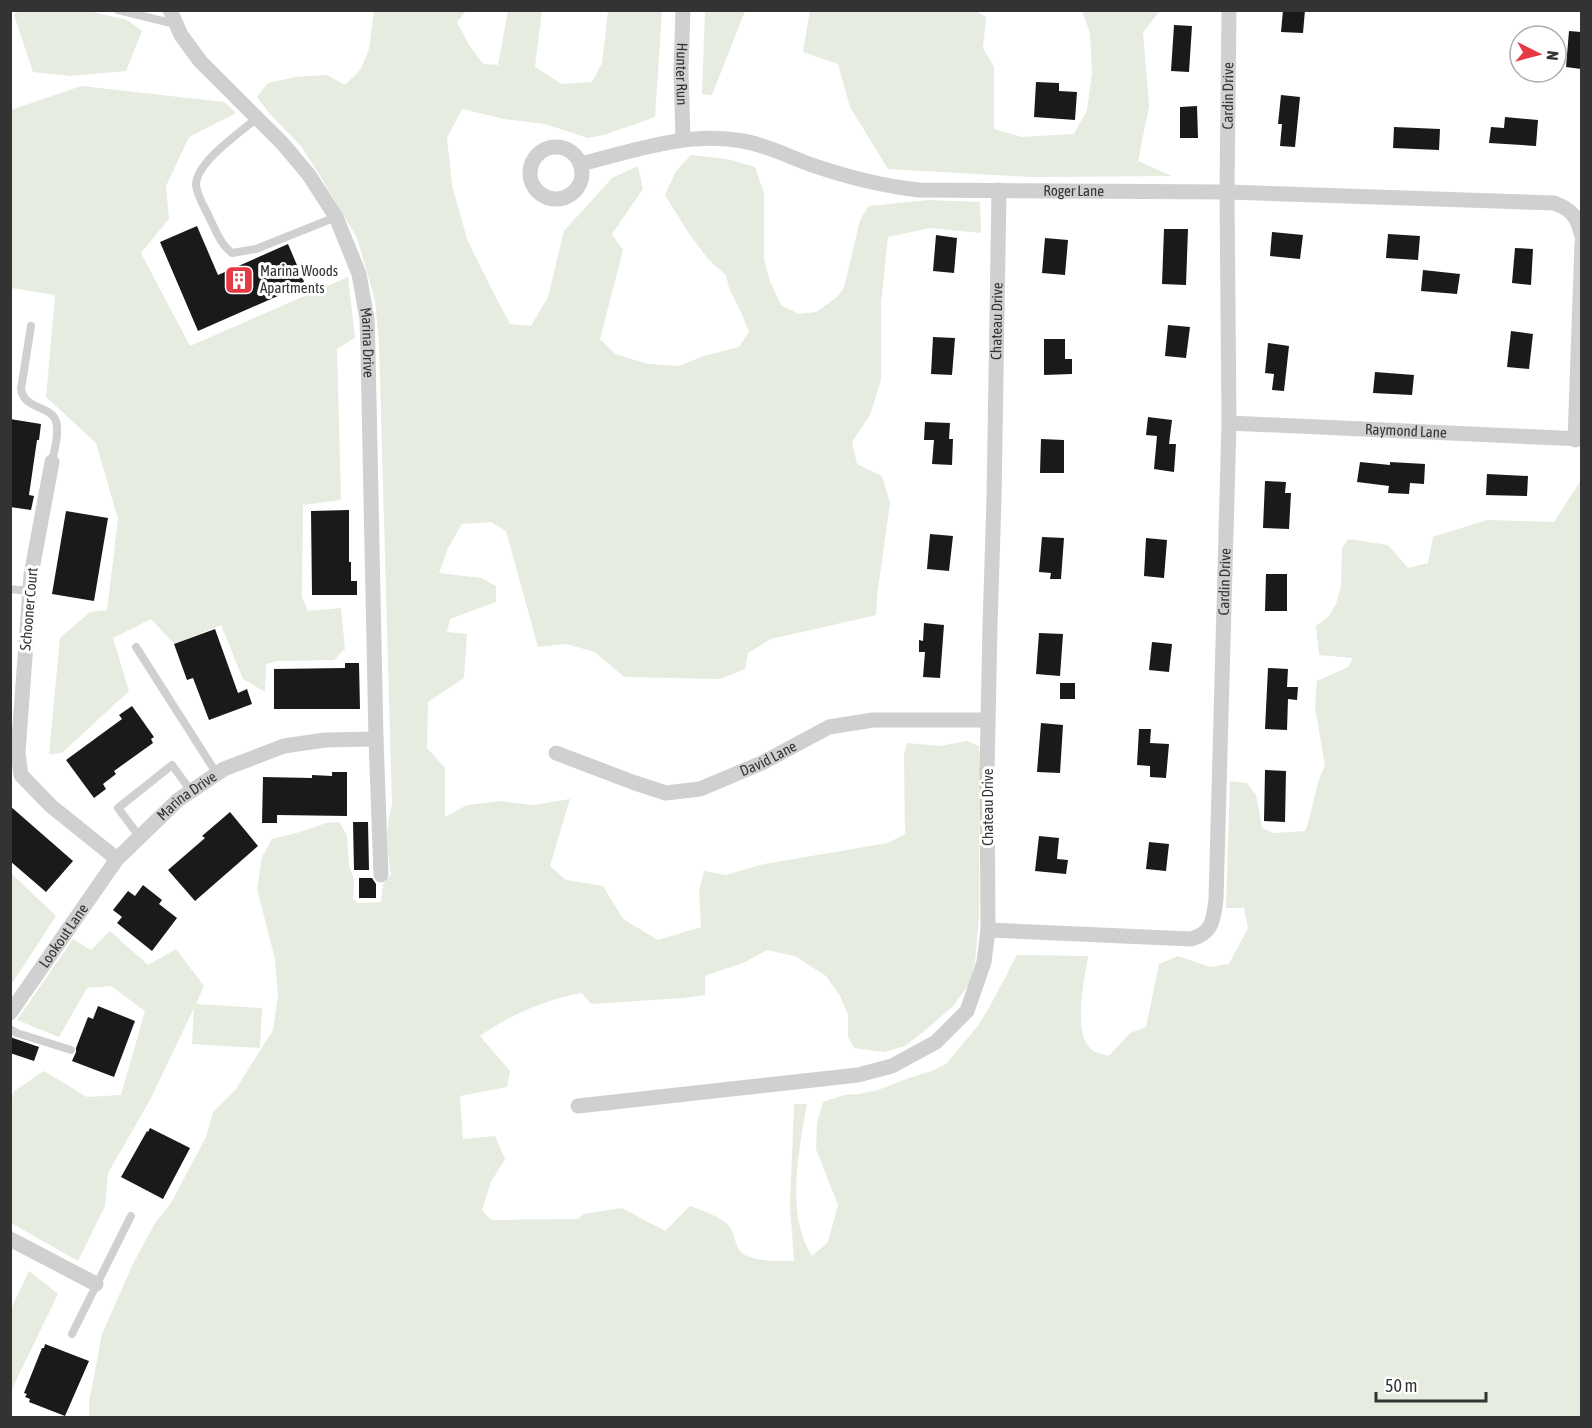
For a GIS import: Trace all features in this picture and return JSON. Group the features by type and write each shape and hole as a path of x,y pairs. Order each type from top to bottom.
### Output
{"street":[{"name":"Hunter Run","path":"683,10 681,70 683,139"},
{"name":"Cardin Drive","path":"988,930 1191,939 1208,929 1213,921 1216,900 1229,423 1227,192 1230,10"},
{"name":"Marina Drive","path":"173,17 181,35 200,62 283,144 309,175 336,217 359,274 367,319 381,875"},
{"name":"Roger Lane","path":"580,164 683,139 716,139 742,141 776,150 810,165 850,177 893,187 919,190 1227,192 1554,203 1574,214 1581,236"},
{"name":"Chateau Drive","path":"578,1106 858,1075 892,1066 936,1042 967,1011 984,962 988,930 988,720 999,190"},
{"path":"1578,439 1581,243"},
{"name":"Raymond Lane","path":"1229,423 1578,439"},
{"name":"Schooner Court","path":"52,462 31,575 18,753 21,775 51,806 117,859"},
{"name":"David Lane","path":"556,753 635,783 666,792 700,789 762,763 829,727 873,720 988,720"},
{"name":"Marina Drive","path":"117,859 178,800 224,769 284,746 325,740 376,739"},
{"name":"Lookout Lane","path":"10,1013 117,859"},
{"path":"10,1239 96,1284"}],"lane":[{"path":"118,10 173,17"},
{"path":"257,118 207,160 199,172 196,183 198,195 225,248 232,253 256,249 336,217"},
{"path":"32,326 21,389 22,397 52,414 56,421 52,462"},
{"path":"10,589 30,591"},
{"path":"136,647 217,774"},
{"path":"139,836 118,808 172,765 191,791"},
{"path":"10,1029 71,1050"},
{"path":"72,1334 130,1216"}],"shaded area":[{"path":"810,10 974,10 986,17 983,48 994,67 994,129 1022,137 1074,134 1087,110 1092,73 1090,33 1082,11 1160,11 1143,32 1149,106 1138,161 1172,176 1032,177 888,169 850,107 838,64 803,52"},
{"path":"19,11 88,11 127,20 142,31 126,71 71,76 33,72 14,15"},
{"path":"374,11 466,11 457,22 469,45 483,64 498,65 508,11 542,11 535,67 562,84 592,82 602,63 608,11 662,11 655,117 604,135 588,138 545,124 504,119 462,109 447,138 452,185 467,239 510,324 531,326 548,297 564,231 612,178 638,166 643,189 612,234 623,250 600,339 615,354 648,364 678,366 704,356 739,347 749,332 729,288 726,275 708,259 665,195 676,171 691,155 727,159 755,167 764,193 764,259 770,281 781,305 799,314 816,312 837,297 844,288 860,220 869,206 929,200 980,202 981,233 930,228 888,237 881,304 881,380 870,415 852,442 857,464 882,476 890,503 876,615 771,639 748,653 745,669 720,679 624,677 595,652 566,644 538,647 506,531 491,522 462,524 448,548 439,573 481,578 496,586 496,602 450,619 447,632 467,634 464,678 428,702 427,748 445,768 445,817 467,805 501,801 533,805 570,799 550,866 566,880 603,886 623,919 658,940 701,927 699,891 704,871 726,875 764,864 888,843 905,834 904,755 907,743 940,746 967,741 979,746 979,916 975,962 969,984 953,1006 928,1028 905,1046 884,1052 854,1048 848,1037 848,1015 840,996 826,976 795,956 767,950 745,962 705,976 705,995 591,1004 582,993 556,999 515,1015 480,1036 510,1071 507,1087 460,1096 463,1139 495,1136 505,1159 491,1182 482,1210 491,1220 578,1219 584,1214 622,1208 665,1231 690,1206 724,1221 731,1229 738,1248 743,1254 764,1260 794,1261 790,1205 794,1104 807,1104 798,1161 796,1202 804,1240 812,1256 828,1242 838,1205 816,1149 817,1123 823,1102 844,1095 878,1090 946,1064 977,1027 1017,955 1088,956 1081,1005 1082,1031 1085,1042 1091,1049 1109,1056 1130,1033 1146,1027 1159,964 1178,956 1210,967 1229,964 1248,928 1244,908 1226,908 1230,781 1247,783 1256,795 1262,828 1274,833 1305,831 1318,781 1325,766 1315,707 1317,681 1348,667 1353,658 1319,655 1316,626 1329,616 1336,604 1341,586 1342,548 1348,539 1388,545 1408,568 1428,563 1433,537 1487,520 1554,522 1581,480 1581,1417 89,1418 89,1402 102,1334 133,1264 155,1223 171,1203 206,1137 213,1112 236,1089 273,1030 278,996 275,959 257,889 262,857 272,839 326,823 339,822 347,835 349,866 354,880 353,899 358,903 381,902 383,884 391,875 387,839 392,804 379,343 375,300 357,238 301,146 257,97 268,83 295,77 327,75 345,85 361,69 369,49"},
{"path":"705,11 745,11 712,95 702,94"},
{"path":"81,86 224,102 236,113 189,137 166,186 169,219 141,253 190,346 348,277 355,338 337,349 341,500 303,505 302,597 308,611 341,608 345,649 334,660 278,661 266,664 265,692 243,679 221,625 174,644 151,619 113,638 129,691 62,753 49,754 60,638 90,612 107,610 118,519 96,443 46,397 55,295 11,288 11,110"},
{"path":"11,873 56,916 11,985"},
{"path":"110,931 148,965 176,949 204,986 196,1004 262,1008 260,1048 192,1044 194,1008 150,1100 108,1173 105,1206 78,1261 11,1223 11,1101 14,1091 44,1071 87,1097 121,1095 145,1011 111,986 87,988 59,1037 17,1020 73,939 91,950"},
{"path":"29,1271 58,1294 11,1391 11,1309"}],"building":[{"path":"1283,10 1305,10 1303,33 1281,32"},
{"path":"1174,25 1192,26 1189,72 1171,71"},
{"path":"1569,31 1581,32 1581,69 1568,67"},
{"path":"1036,82 1059,83 1059,91 1077,92 1075,120 1034,117"},
{"path":"1281,95 1300,97 1295,147 1280,146 1282,124 1278,124"},
{"path":"1197,106 1198,138 1180,138 1180,107"},
{"path":"1505,117 1538,120 1536,146 1489,143 1491,127 1504,128"},
{"path":"1394,127 1440,129 1439,150 1393,148"},
{"name":"Marina Woods Apartments","path":"197,226 218,275 288,244 305,284 198,331 160,242"},
{"path":"1164,229 1188,229 1186,285 1162,284"},
{"path":"1272,232 1303,235 1300,259 1270,256"},
{"path":"1388,234 1420,236 1418,260 1386,258"},
{"path":"936,235 957,238 954,273 933,271"},
{"path":"1045,238 1068,240 1065,275 1042,273"},
{"path":"1515,248 1533,249 1531,285 1512,283"},
{"path":"1423,270 1460,274 1457,294 1421,291"},
{"path":"1168,325 1190,327 1186,358 1165,356"},
{"path":"1511,331 1533,334 1529,369 1507,367"},
{"path":"933,337 955,338 952,375 931,374"},
{"path":"1044,339 1065,339 1065,359 1072,359 1072,374 1044,375"},
{"path":"1268,343 1289,346 1284,391 1272,390 1274,374 1265,373"},
{"path":"1375,372 1414,375 1412,395 1373,393"},
{"path":"1148,417 1172,420 1169,444 1176,444 1174,472 1154,469 1157,436 1146,435"},
{"path":"10,419 41,424 29,495 34,496 31,510 10,507"},
{"path":"925,422 950,423 949,439 953,439 952,465 932,464 934,440 924,440"},
{"path":"1041,439 1064,440 1064,473 1040,473"},
{"path":"1360,462 1390,465 1390,462 1425,464 1424,484 1410,483 1409,494 1388,493 1389,486 1357,482"},
{"path":"1487,474 1528,476 1527,496 1486,495"},
{"path":"1265,481 1286,482 1285,493 1291,493 1289,529 1263,528"},
{"path":"349,510 349,562 351,562 351,581 357,581 357,595 312,595 311,511"},
{"path":"66,511 108,518 94,601 52,594"},
{"path":"930,534 953,536 949,571 927,569"},
{"path":"1042,537 1064,538 1061,579 1050,579 1051,573 1039,572"},
{"path":"1146,538 1167,540 1164,578 1144,576"},
{"path":"1266,574 1287,574 1287,611 1265,611"},
{"path":"924,623 944,625 940,678 923,677 925,652 919,652 919,640 923,641"},
{"path":"215,629 238,693 247,689 252,704 209,720 193,678 187,680 174,644"},
{"path":"1039,633 1063,634 1060,676 1036,674"},
{"path":"1152,642 1172,644 1169,672 1149,670"},
{"path":"345,663 359,663 360,709 274,709 274,669 345,668"},
{"path":"1268,668 1288,669 1287,687 1298,687 1297,700 1288,699 1287,730 1265,729"},
{"path":"1060,683 1075,683 1075,699 1060,699"},
{"path":"132,706 154,737 151,739 153,743 114,771 116,774 103,784 106,789 94,798 66,760 122,719 119,715"},
{"path":"1041,723 1063,725 1060,773 1037,772"},
{"path":"1139,729 1151,729 1150,743 1169,744 1166,778 1150,777 1150,766 1137,765"},
{"path":"1265,770 1286,771 1285,822 1264,821"},
{"path":"332,772 347,772 347,816 277,815 277,823 262,823 263,777 312,778 312,775 332,776"},
{"path":"10,806 73,861 46,892 10,861"},
{"path":"230,812 258,846 195,901 168,870 205,838 202,836"},
{"path":"353,822 368,822 369,870 354,870"},
{"path":"1039,836 1059,838 1057,859 1068,860 1066,874 1035,871"},
{"path":"1149,842 1169,844 1166,871 1146,869"},
{"path":"359,878 372,878 376,884 376,898 359,898"},
{"path":"143,885 162,900 159,904 177,918 152,951 117,923 122,917 113,910 128,891 135,896"},
{"path":"98,1006 135,1021 114,1077 72,1061 88,1017 93,1019"},
{"path":"10,1037 39,1047 34,1061 10,1053"},
{"path":"150,1128 190,1148 163,1199 121,1177"},
{"path":"45,1344 89,1361 65,1416 29,1402 30,1399 25,1397 27,1394 24,1393"}],"place":[{"name":"Marina Woods Apartments","path":"239,280"}]}
